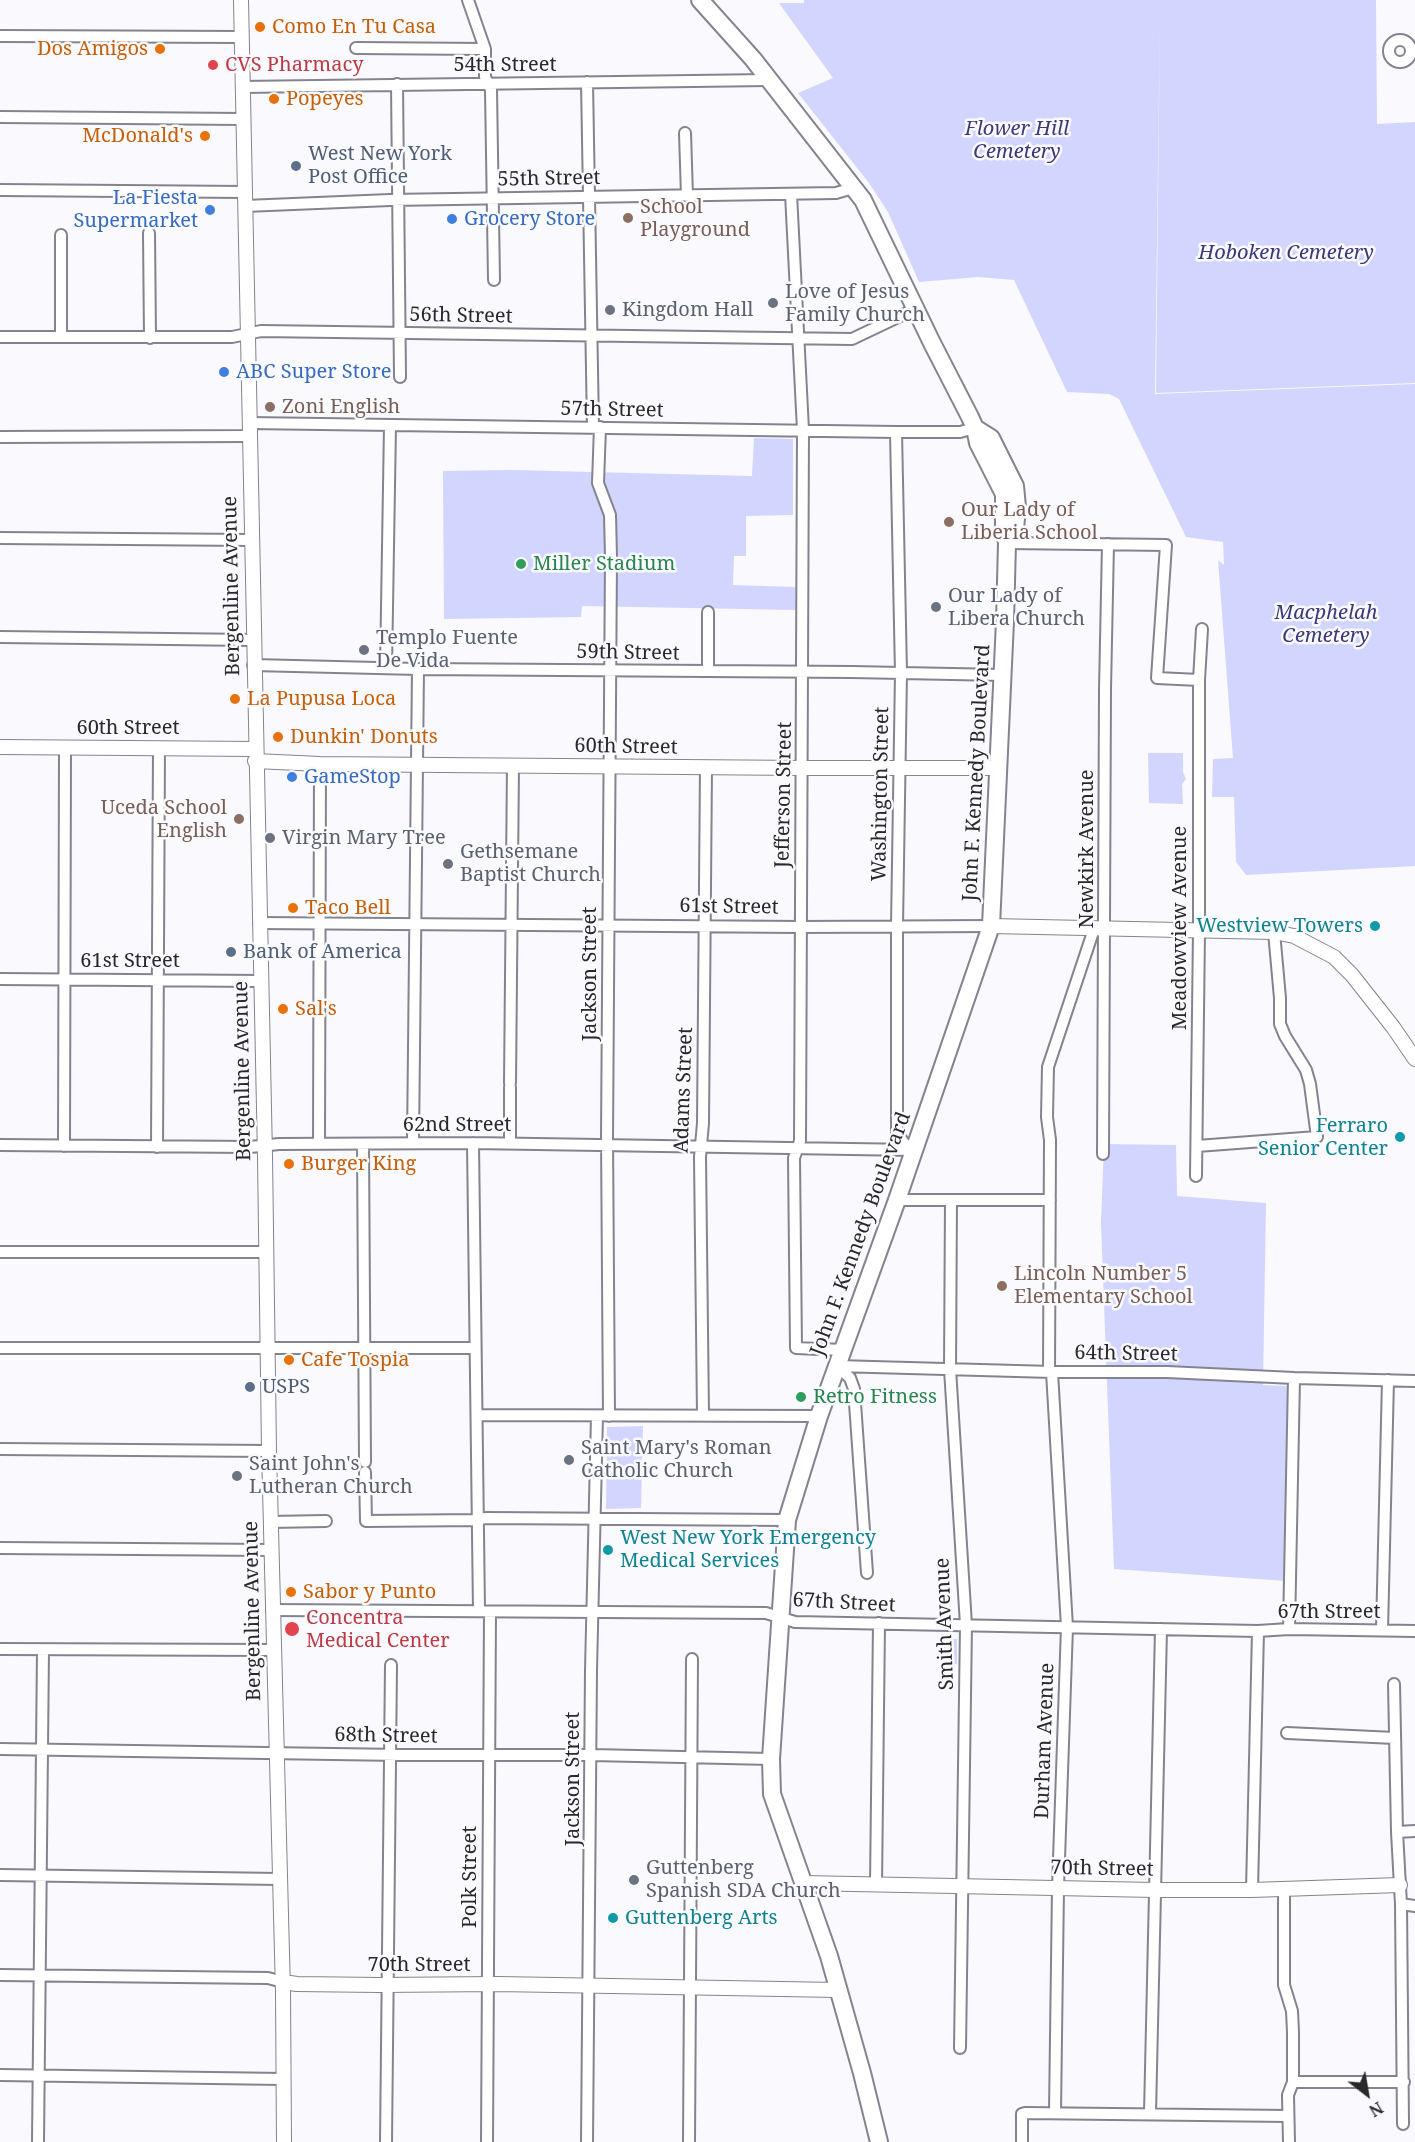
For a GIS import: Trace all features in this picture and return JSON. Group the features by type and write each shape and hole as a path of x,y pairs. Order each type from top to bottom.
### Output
{"main road":[{"name":"John F. Kennedy Boulevard","path":"700,0 753,59 854,188 870,213 975,428 978,443 1004,494 1004,528 1007,543 991,926 897,1200 819,1416 787,1520 771,1759 772,1794 838,1990 879,2142"}],"street":[{"name":"Bergenline Avenue","path":"241,0 270,1522 283,1982 284,2142"},
{"path":"468,0 484,49 485,77 491,90 495,280"},
{"path":"0,36 241,37"},
{"path":"356,48 484,49"},
{"name":"54th Street","path":"242,87 768,80"},
{"name":"Jackson Street","path":"587,82 591,335 598,483 610,515 607,1145 609,1416"},
{"path":"397,84 400,377"},
{"path":"0,117 243,119"},
{"path":"685,134 687,196"},
{"name":"55th Street","path":"0,190 245,199 397,200 836,193 854,188"},
{"name":"Jefferson Street","path":"791,194 803,430 800,1141 794,1158 796,1348 840,1358"},
{"path":"149,233 150,338"},
{"path":"61,236 61,337"},
{"name":"56th Street","path":"0,337 232,337 261,331 852,339 915,309"},
{"path":"386,668 390,426"},
{"name":"57th Street","path":"0,437 390,426 896,432 960,432 975,428"},
{"name":"Washington Street","path":"896,432 901,672 897,1133 904,1143 914,1150"},
{"path":"0,538 251,540"},
{"path":"1007,543 1166,545 1157,678 1199,680"},
{"name":"Newkirk Avenue","path":"1103,1154 1099,929 1108,544"},
{"path":"708,612 708,671"},
{"name":"Meadowview Avenue","path":"1196,1176 1199,680 1202,629"},
{"path":"0,637 253,640"},
{"name":"59th Street","path":"253,665 1002,675"},
{"path":"413,1143 418,669"},
{"name":"60th Street","path":"0,747 159,748 255,755 320,764 998,768"},
{"path":"64,1146 65,748"},
{"path":"157,1147 159,748"},
{"path":"319,1144 320,764"},
{"path":"510,1143 513,765"},
{"name":"Adams Street","path":"703,1414 700,1157 706,926 706,767"},
{"name":"61st Street","path":"260,923 991,926 1274,932 1294,936 1334,957 1352,975 1415,1059"},
{"name":"Durham Avenue","path":"1055,2112 1058,1888 1066,1627 1050,1372 1048,1067 1099,929"},
{"path":"1197,1146 1317,1137 1306,1070 1280,1024 1274,932"},
{"name":"61st Street","path":"0,979 260,981"},
{"name":"Polk Street","path":"473,1143 474,1348 479,1520 485,1612 488,1755 487,2142"},
{"name":"62nd Street","path":"0,1144 157,1147 510,1143 914,1150"},
{"path":"363,1144 366,1521 479,1520 485,1518 787,1520"},
{"path":"897,1200 1050,1200"},
{"name":"Smith Avenue","path":"951,1200 950,1369 966,1625 960,2048"},
{"path":"0,1252 265,1252"},
{"path":"0,1348 474,1348"},
{"path":"840,1358 854,1389 867,1573"},
{"name":"64th Street","path":"840,1358 950,1369 1167,1372 1415,1381"},
{"path":"1289,1629 1294,1378"},
{"path":"1382,1630 1388,1380"},
{"path":"477,1415 819,1416"},
{"name":"Jackson Street","path":"587,2142 597,1416"},
{"path":"0,1449 269,1451"},
{"path":"270,1522 326,1521"},
{"path":"0,1548 271,1550"},
{"name":"67th Street","path":"272,1610 766,1613 795,1622 1258,1631 1289,1629 1415,1631"},
{"path":"876,1885 879,1623"},
{"path":"1150,2113 1161,1629"},
{"path":"1252,1890 1258,1631"},
{"path":"0,1649 273,1650"},
{"path":"38,2142 43,1650"},
{"path":"689,2142 692,1659"},
{"path":"386,2142 391,1665"},
{"path":"1394,1684 1401,1904 1403,2124"},
{"path":"1287,1733 1395,1738"},
{"name":"68th Street","path":"0,1749 771,1759"},
{"path":"1397,1832 1415,1832"},
{"path":"0,1875 280,1879"},
{"name":"70th Street","path":"803,1883 963,1888 1155,1890 1252,1890 1400,1885"},
{"path":"1284,1888 1284,1985 1292,2011 1293,2082 1288,2095 1289,2142"},
{"path":"1401,1904 1415,1906"},
{"name":"70th Street","path":"0,1976 268,1978 297,1984 838,1990"},
{"path":"0,2075 283,2079"},
{"path":"1293,2082 1404,2082"},
{"path":"1022,2142 1022,2114 1055,2112 1288,2116"}],"green space":[{"path":"804,0 1376,0 1377,124 1415,122 1415,383 1156,393 1160,12 1155,394 1415,384 1415,866 1246,875 1236,862 1234,797 1212,797 1213,759 1233,758 1218,560 1224,565 1223,542 1186,537 1119,399 1109,394 1067,392 1014,280 978,277 919,282 888,212 869,183 798,93 833,78 779,3 804,3"},
{"path":"754,438 793,439 793,515 746,516 746,556 734,556 733,585 797,587 796,610 582,606 581,617 444,619 443,471 512,470 752,476"},
{"path":"1148,753 1183,753 1183,772 1186,779 1182,784 1183,804 1149,803"},
{"path":"1104,1144 1176,1145 1177,1196 1266,1203 1263,1385 1287,1386 1290,1390 1286,1581 1114,1569 1101,1223"},
{"path":"643,1426 641,1508 606,1509 607,1427"},
{"path":"940,1639 957,1639 957,1664 940,1663"}],"place":[{"name":"Como En Tu Casa","path":"260,27"},
{"name":"Dos Amigos","path":"160,49"},
{"name":"CVS Pharmacy","path":"213,65"},
{"name":"Popeyes","path":"274,99"},
{"name":"McDonald's","path":"205,136"},
{"name":"West New York Post Office","path":"296,166"},
{"name":"La Fiesta Supermarket","path":"210,210"},
{"name":"School Playground","path":"628,218"},
{"name":"Grocery Store","path":"452,219"},
{"name":"Love of Jesus Family Church","path":"773,303"},
{"name":"Kingdom Hall","path":"610,310"},
{"name":"ABC Super Store","path":"224,372"},
{"name":"Zoni English","path":"270,407"},
{"name":"Our Lady of Liberia School","path":"949,522"},
{"name":"Miller Stadium","path":"521,564"},
{"name":"Our Lady of Libera Church","path":"936,607"},
{"name":"Templo Fuente De Vida","path":"364,650"},
{"name":"La Pupusa Loca","path":"235,699"},
{"name":"Dunkin' Donuts","path":"278,737"},
{"name":"GameStop","path":"292,777"},
{"name":"Uceda School English","path":"239,819"},
{"name":"Virgin Mary Tree","path":"270,838"},
{"name":"Gethsemane Baptist Church","path":"448,864"},
{"name":"Taco Bell","path":"293,908"},
{"name":"Westview Towers","path":"1375,926"},
{"name":"Bank of America","path":"231,952"},
{"name":"Sal's","path":"283,1009"},
{"name":"Ferraro Senior Center","path":"1400,1137"},
{"name":"Burger King","path":"289,1164"},
{"name":"Lincoln Number 5 Elementary School","path":"1002,1286"},
{"name":"Cafe Tospia","path":"289,1360"},
{"name":"USPS","path":"250,1387"},
{"name":"Retro Fitness","path":"801,1397"},
{"name":"Saint Mary's Roman Catholic Church","path":"569,1460"},
{"name":"Saint John's Lutheran Church","path":"237,1476"},
{"name":"West New York Emergency Medical Services","path":"608,1550"},
{"name":"Sabor y Punto","path":"291,1592"},
{"name":"Concentra Medical Center","path":"292,1629"},
{"name":"Guttenberg Spanish SDA Church","path":"634,1880"},
{"name":"Guttenberg Arts","path":"613,1918"}],"park label":[{"name":"Flower Hill Cemetery","path":"1017,140"},
{"name":"Hoboken Cemetery","path":"1286,253"},
{"name":"Macphelah Cemetery","path":"1326,624"}]}
